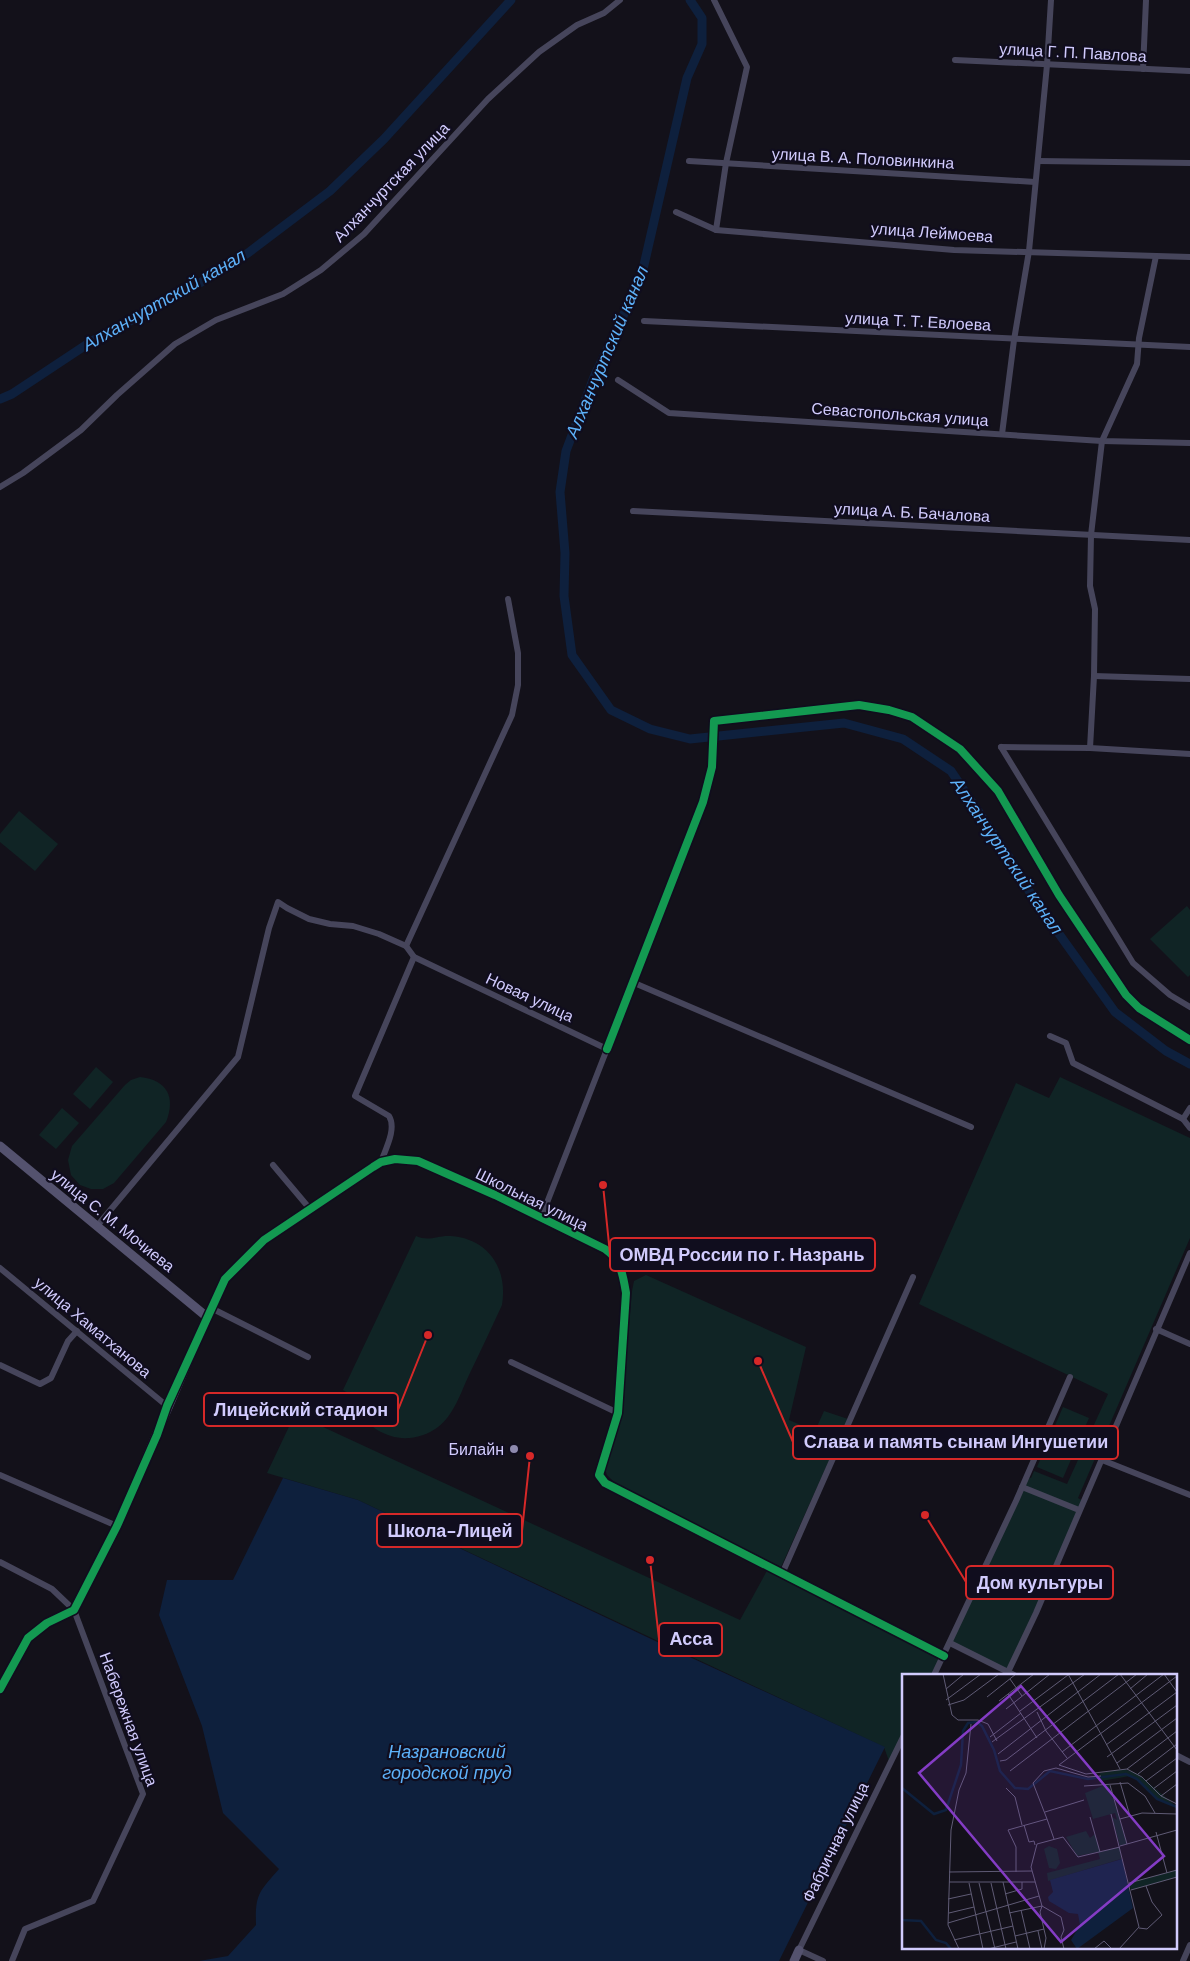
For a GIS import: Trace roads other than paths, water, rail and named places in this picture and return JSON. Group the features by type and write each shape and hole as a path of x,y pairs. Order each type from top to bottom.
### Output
{"street":[{"name":"Алханчуртская улица","path":"0,487 23,473 81,430 117,395 175,344 216,320 283,294 321,270 364,234 502,85 539,52 577,25 604,14 620,0"},
{"path":"714,0 747,67 726,164 716,230"},
{"path":"1002,434 1014,340 1029,251 1047,65 1051,0"},
{"path":"1143,69 1146,0"},
{"name":"улица Г. П. Павлова","path":"955,60 1190,71"},
{"name":"улица В. А. Половинкина","path":"689,161 1036,182"},
{"path":"1038,161 1190,164"},
{"name":"улица Леймоева","path":"676,212 716,230 954,250 1190,257"},
{"path":"1090,748 1094,676 1094,609 1090,586 1091,535 1102,441 1137,364 1138,344 1156,256"},
{"name":"улица Т. Т. Евлоева","path":"644,321 1190,347"},
{"name":"Севастопольская улица","path":"618,380 669,412 1102,441 1190,442"},
{"name":"улица А. Б. Бачалова","path":"633,510 1190,540"},
{"path":"406,946 512,715 518,685 518,654 508,599"},
{"path":"1094,676 1190,678"},
{"path":"541,1218 703,802 712,767 714,721 859,705 889,710 912,718 960,749 998,791 1059,895 1126,995 1139,1008 1190,1040"},
{"path":"1190,754 1090,748 1001,747 1133,963 1170,995 1190,1007"},
{"path":"0,1689 28,1638 47,1624 74,1610 117,1526 157,1435 167,1406 224,1279 264,1240 381,1162 391,1132 391,1119 355,1096 414,958 406,946 353,926 330,924 309,919 278,902 269,928 238,1057 97,1226"},
{"name":"Новая улица","path":"414,958 607,1049"},
{"path":"632,982 971,1126"},
{"path":"1050,1036 1066,1044 1073,1063 1183,1119 1190,1128"},
{"path":"1183,1119 1190,1108"},
{"name":"улица С. М. Мочиева","path":"0,1146 97,1226 209,1313"},
{"name":"Школьная улица","path":"381,1162 395,1159 418,1161 456,1177 606,1249 614,1255 623,1273 626,1293 618,1413 599,1476 605,1484 782,1574"},
{"path":"273,1165 310,1209"},
{"path":"950,1643 1011,1673 1190,1253"},
{"name":"улица Хаматханова","path":"0,1268 167,1406"},
{"path":"913,1277 782,1574 944,1656"},
{"path":"209,1313 308,1357"},
{"path":"1156,1329 1190,1344"},
{"path":"0,1365 40,1384 52,1378 68,1341 77,1331"},
{"path":"511,1362 618,1413"},
{"path":"935,1674 965,1612 1070,1377"},
{"path":"1102,1460 1190,1495"},
{"path":"0,1475 117,1526"},
{"path":"1022,1487 1079,1510"},
{"path":"0,1562 52,1589 74,1610"},
{"name":"Набережная улица","path":"12,1961 24,1929 93,1901 143,1794 74,1610"},
{"name":"Фабричная улица","path":"794,1961 902,1739"},
{"path":"1178,1756 1190,1762"},
{"path":"1183,1961 1190,1946"},
{"path":"800,1950 823,1961"}],"water":[{"name":"Назрановский городской пруд","path":"283,1478 358,1500 668,1647 885,1747 779,1961 199,1961 228,1956 256,1925 256,1906 260,1894 279,1869 223,1813 202,1726 159,1615 167,1580 233,1580"}],"waterway":[{"name":"Алханчуртский канал","path":"0,399 12,394 92,341 187,291 248,253 330,191 384,139 511,0"},
{"name":"Алханчуртский канал","path":"690,0 702,18 702,44 687,78 641,278 594,377 566,451 560,492 565,553 564,596 572,655 611,710 650,729 690,739 844,723 903,739 951,771 1007,854 1034,899 1115,1012 1166,1051 1190,1064"}],"place":[{"name":"ОМВД России по г. Назрань","path":"603,1185"},
{"name":"Лицейский стадион","path":"428,1335"},
{"name":"Слава и память сынам Ингушетии","path":"758,1361"},
{"name":"Билайн","path":"514,1449"},
{"name":"Школа-Лицей","path":"530,1456"},
{"name":"Дом культуры","path":"925,1515"},
{"name":"Асса","path":"650,1560"}]}
